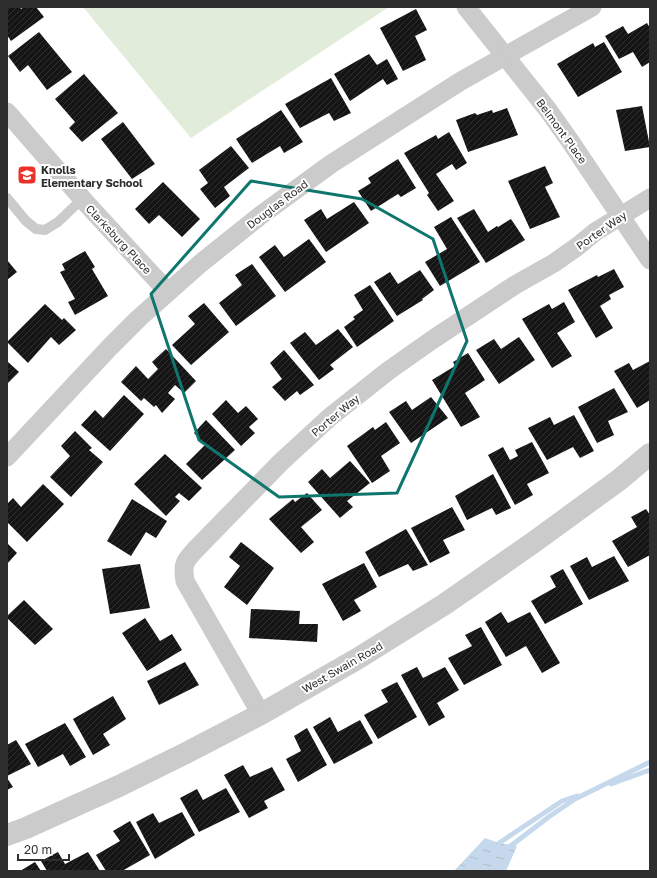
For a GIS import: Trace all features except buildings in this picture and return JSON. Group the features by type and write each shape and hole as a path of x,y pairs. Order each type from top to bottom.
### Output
{"street":[{"name":"Belmont Place","path":"466,7 548,110 650,260"},
{"name":"Douglas Road","path":"7,457 109,348 140,318 201,263 261,215 331,164 461,81 592,7"},
{"name":"Clarksburg Place","path":"7,112 82,199 168,292"},
{"name":"Porter Way","path":"261,714 185,581 183,570 185,561 281,462 330,417 382,376 432,340 515,285 554,263 620,215 650,198"},
{"name":"West Swain Road","path":"7,835 26,828 118,786 184,754 261,714 357,659 445,604 534,542 619,480 650,454"}],"lane":[{"path":"7,198 26,221 36,229 45,230 58,222 82,199"}],"highlighted area":[{"path":"251,181 362,199 433,239 467,341 397,493 279,497 199,440 151,294"}],"green space":[{"path":"83,7 389,7 191,138"}],"water":[{"path":"485,838 499,843 517,846 506,871 454,871"}],"waterway":[{"path":"508,848 575,799 650,762"},
{"path":"611,784 650,770"},
{"path":"499,843 562,801 577,796"}],"place":[{"name":"Knolls Elementary School","path":"27,175"}]}
